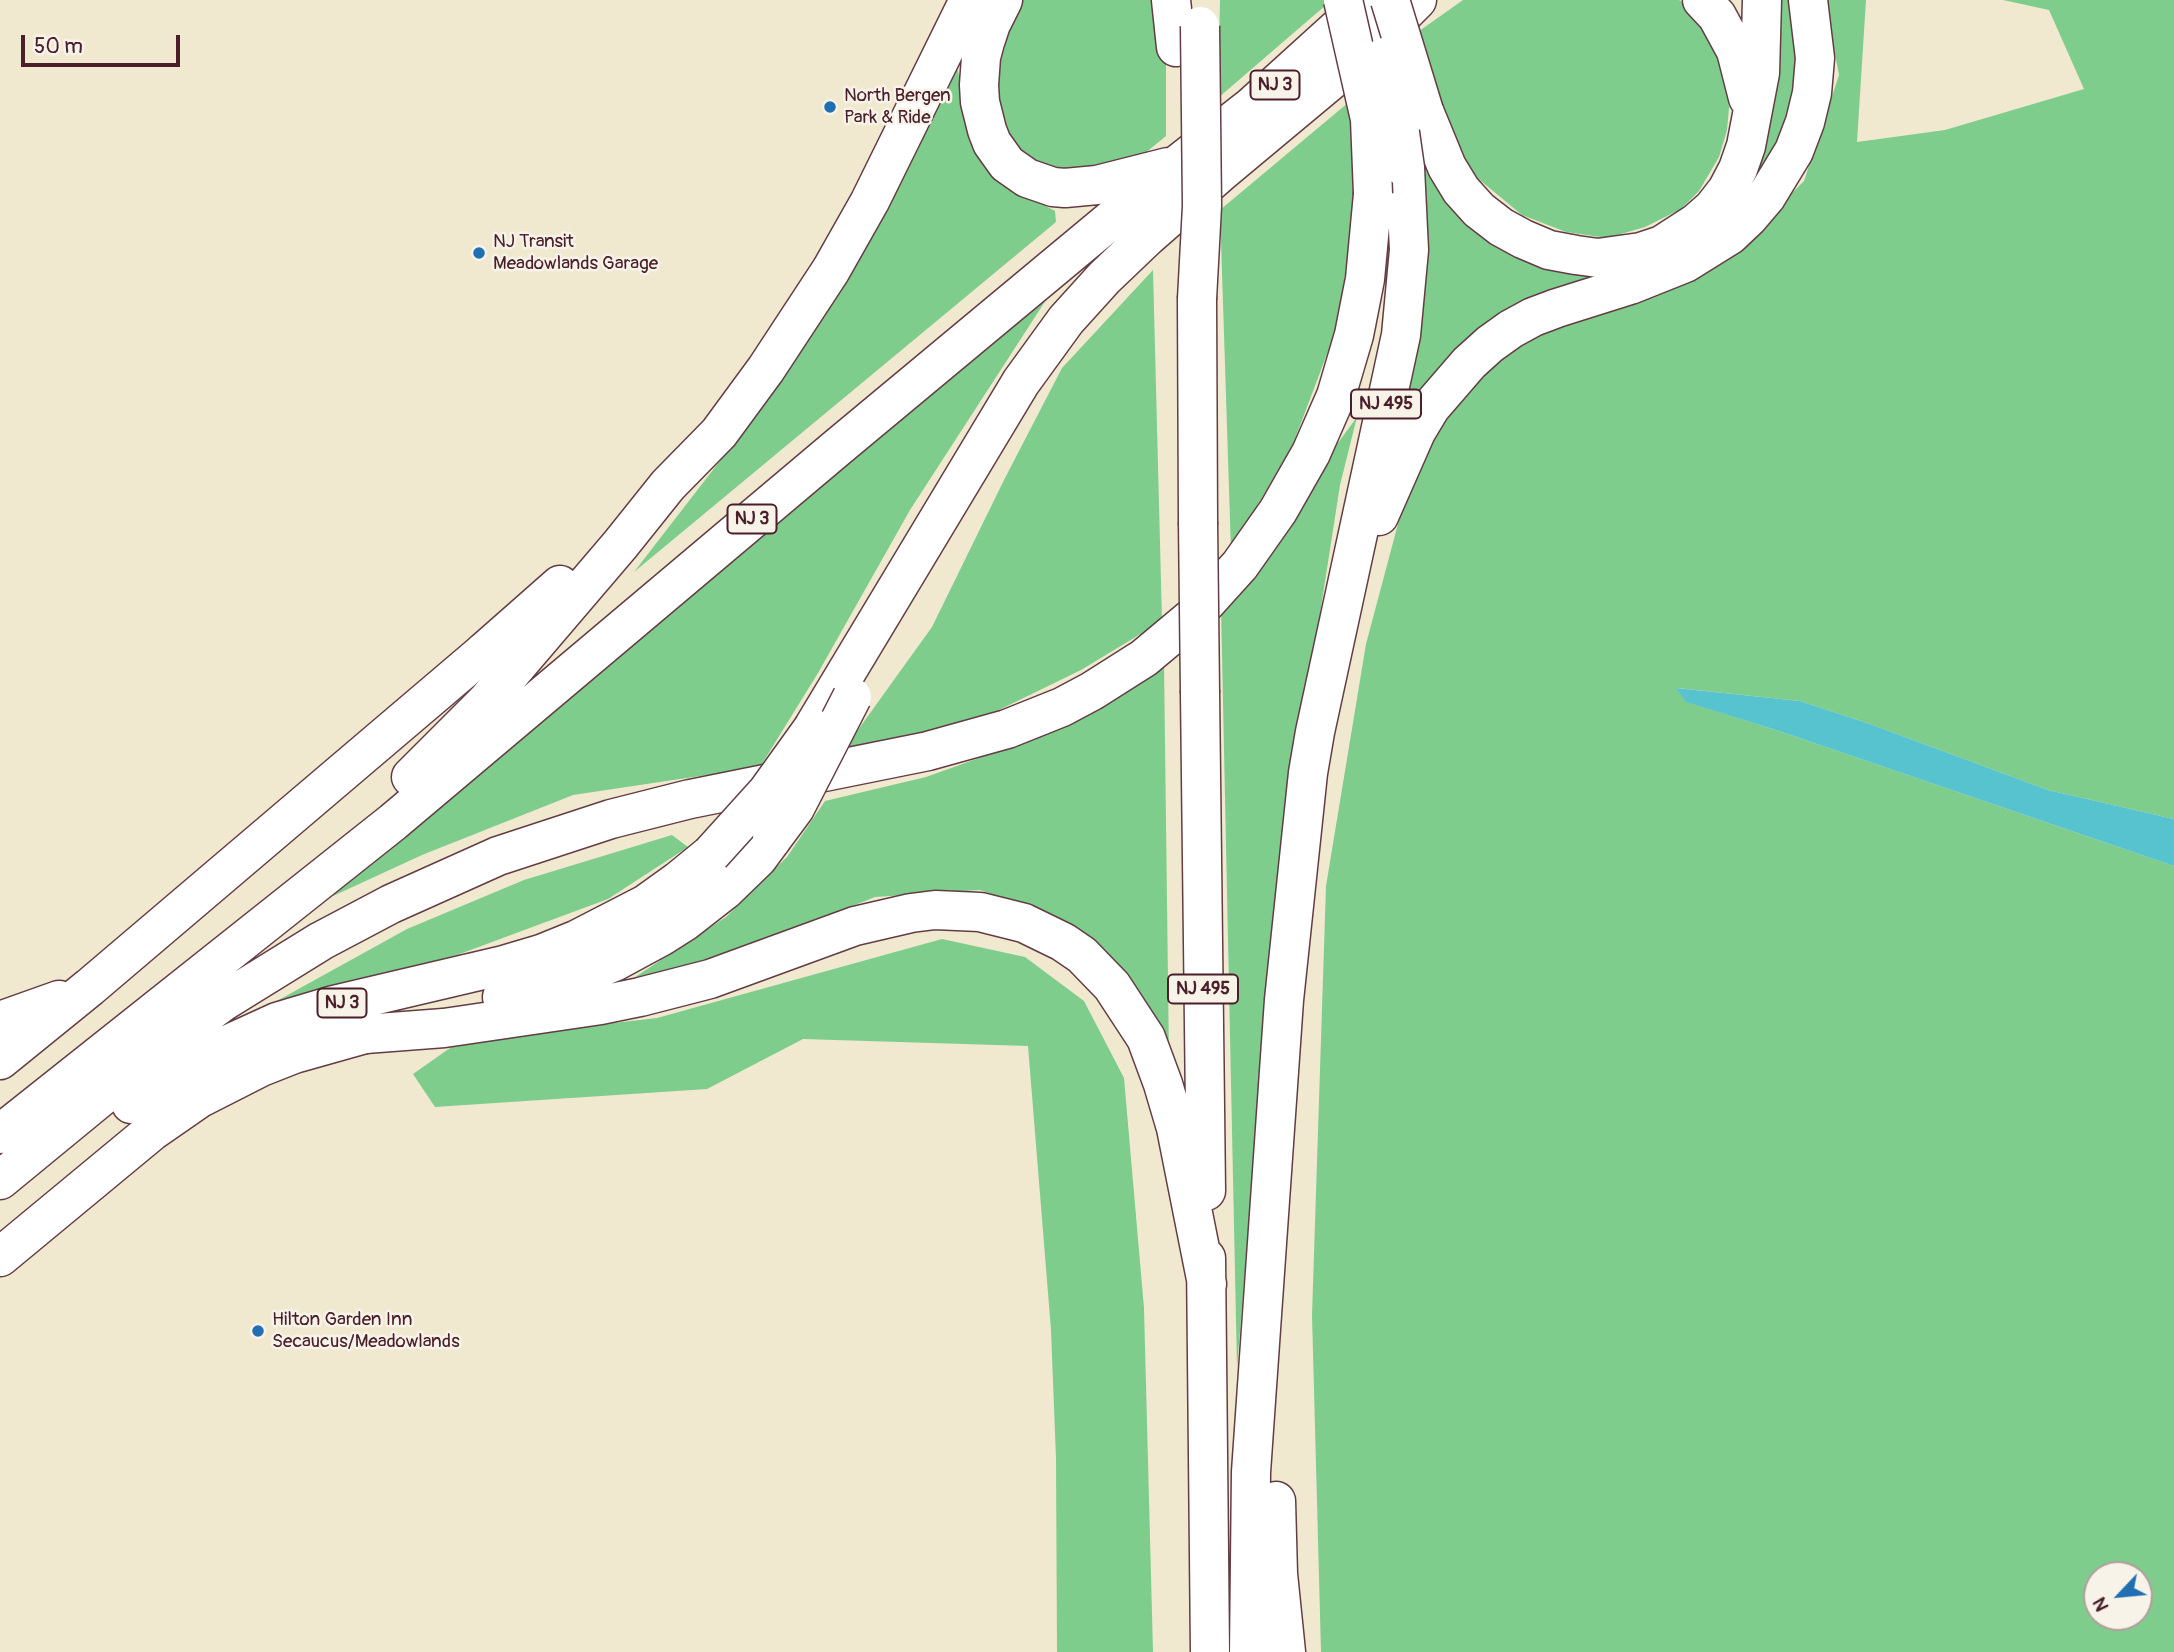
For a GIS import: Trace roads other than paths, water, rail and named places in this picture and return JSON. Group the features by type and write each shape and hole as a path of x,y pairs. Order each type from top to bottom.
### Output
{"main road":[{"path":"328,873 358,826 486,702 668,485 719,433 766,369 810,305 870,201 969,0"},
{"path":"1003,0 990,24 981,57 979,85 987,130 992,143 1007,164 1027,178 1065,188 1097,185 1177,165"},
{"path":"1171,0 1193,24"},
{"path":"0,1180 163,1046 223,1002 355,921 414,893 498,856 611,819 690,799 928,751 1007,729 1062,707 1092,691 1144,659 1193,617 1240,565 1278,511 1311,453 1336,396 1354,335 1365,279 1373,194 1370,119 1343,0"},
{"name":"NJ 3","path":"0,1134 403,813 806,473 1177,165 1251,107 1369,0"},
{"name":"NJ 495","path":"1302,848 1308,773 1315,732 1402,324 1409,250 1405,168 1396,112 1369,0"},
{"path":"1390,0 1424,111 1447,167 1461,190 1479,210 1501,227 1531,243 1549,250 1598,258 1621,257 1652,249 1680,235 1713,208 1727,190 1746,146 1760,73 1762,0"},
{"name":"NJ 3","path":"0,1207 173,1072 242,1036 296,1016 503,965 568,943 646,904 710,854 767,792 813,728 1021,382 1072,313 1118,264 1190,198 1365,52 1417,0"},
{"path":"1365,52 1443,0"},
{"path":"1702,0 1717,16 1736,51 1747,90 1750,119"},
{"path":"1336,636 1386,495 1416,432 1432,407 1469,363 1490,344 1533,317 1630,285 1685,263 1740,226 1766,197 1794,151 1812,93 1815,58 1808,0"},
{"name":"NJ 495","path":"1193,24 1202,206 1197,299 1198,522 1210,1652"},
{"path":"0,1060 90,987 571,576 620,545"},
{"name":"NJ 3","path":"0,1257 151,1132 192,1103 261,1067 294,1054 554,984 614,962 684,922 744,872 794,808 852,697 911,566"},
{"path":"1250,1652 1251,1472 1284,1000 1302,848"},
{"path":"1286,1652 1278,1574 1276,1490 1304,1001 1302,848"},
{"path":"365,1034 444,1028 640,997 710,979 855,926 911,913 935,910 981,912 1024,923 1063,942 1083,956 1112,986 1146,1038 1160,1073 1175,1128 1207,1284"},
{"path":"0,1021 90,987"}],"water":[{"path":"1676,688 1800,701 2048,790 2174,819 2174,866 1779,731 1686,702"}],"place":[{"name":"North Bergen Park & Ride","path":"830,107"},
{"name":"NJ Transit Meadowlands Garage","path":"479,253"},
{"name":"Hilton Garden Inn Secaucus/Meadowlands","path":"258,1331"}]}
